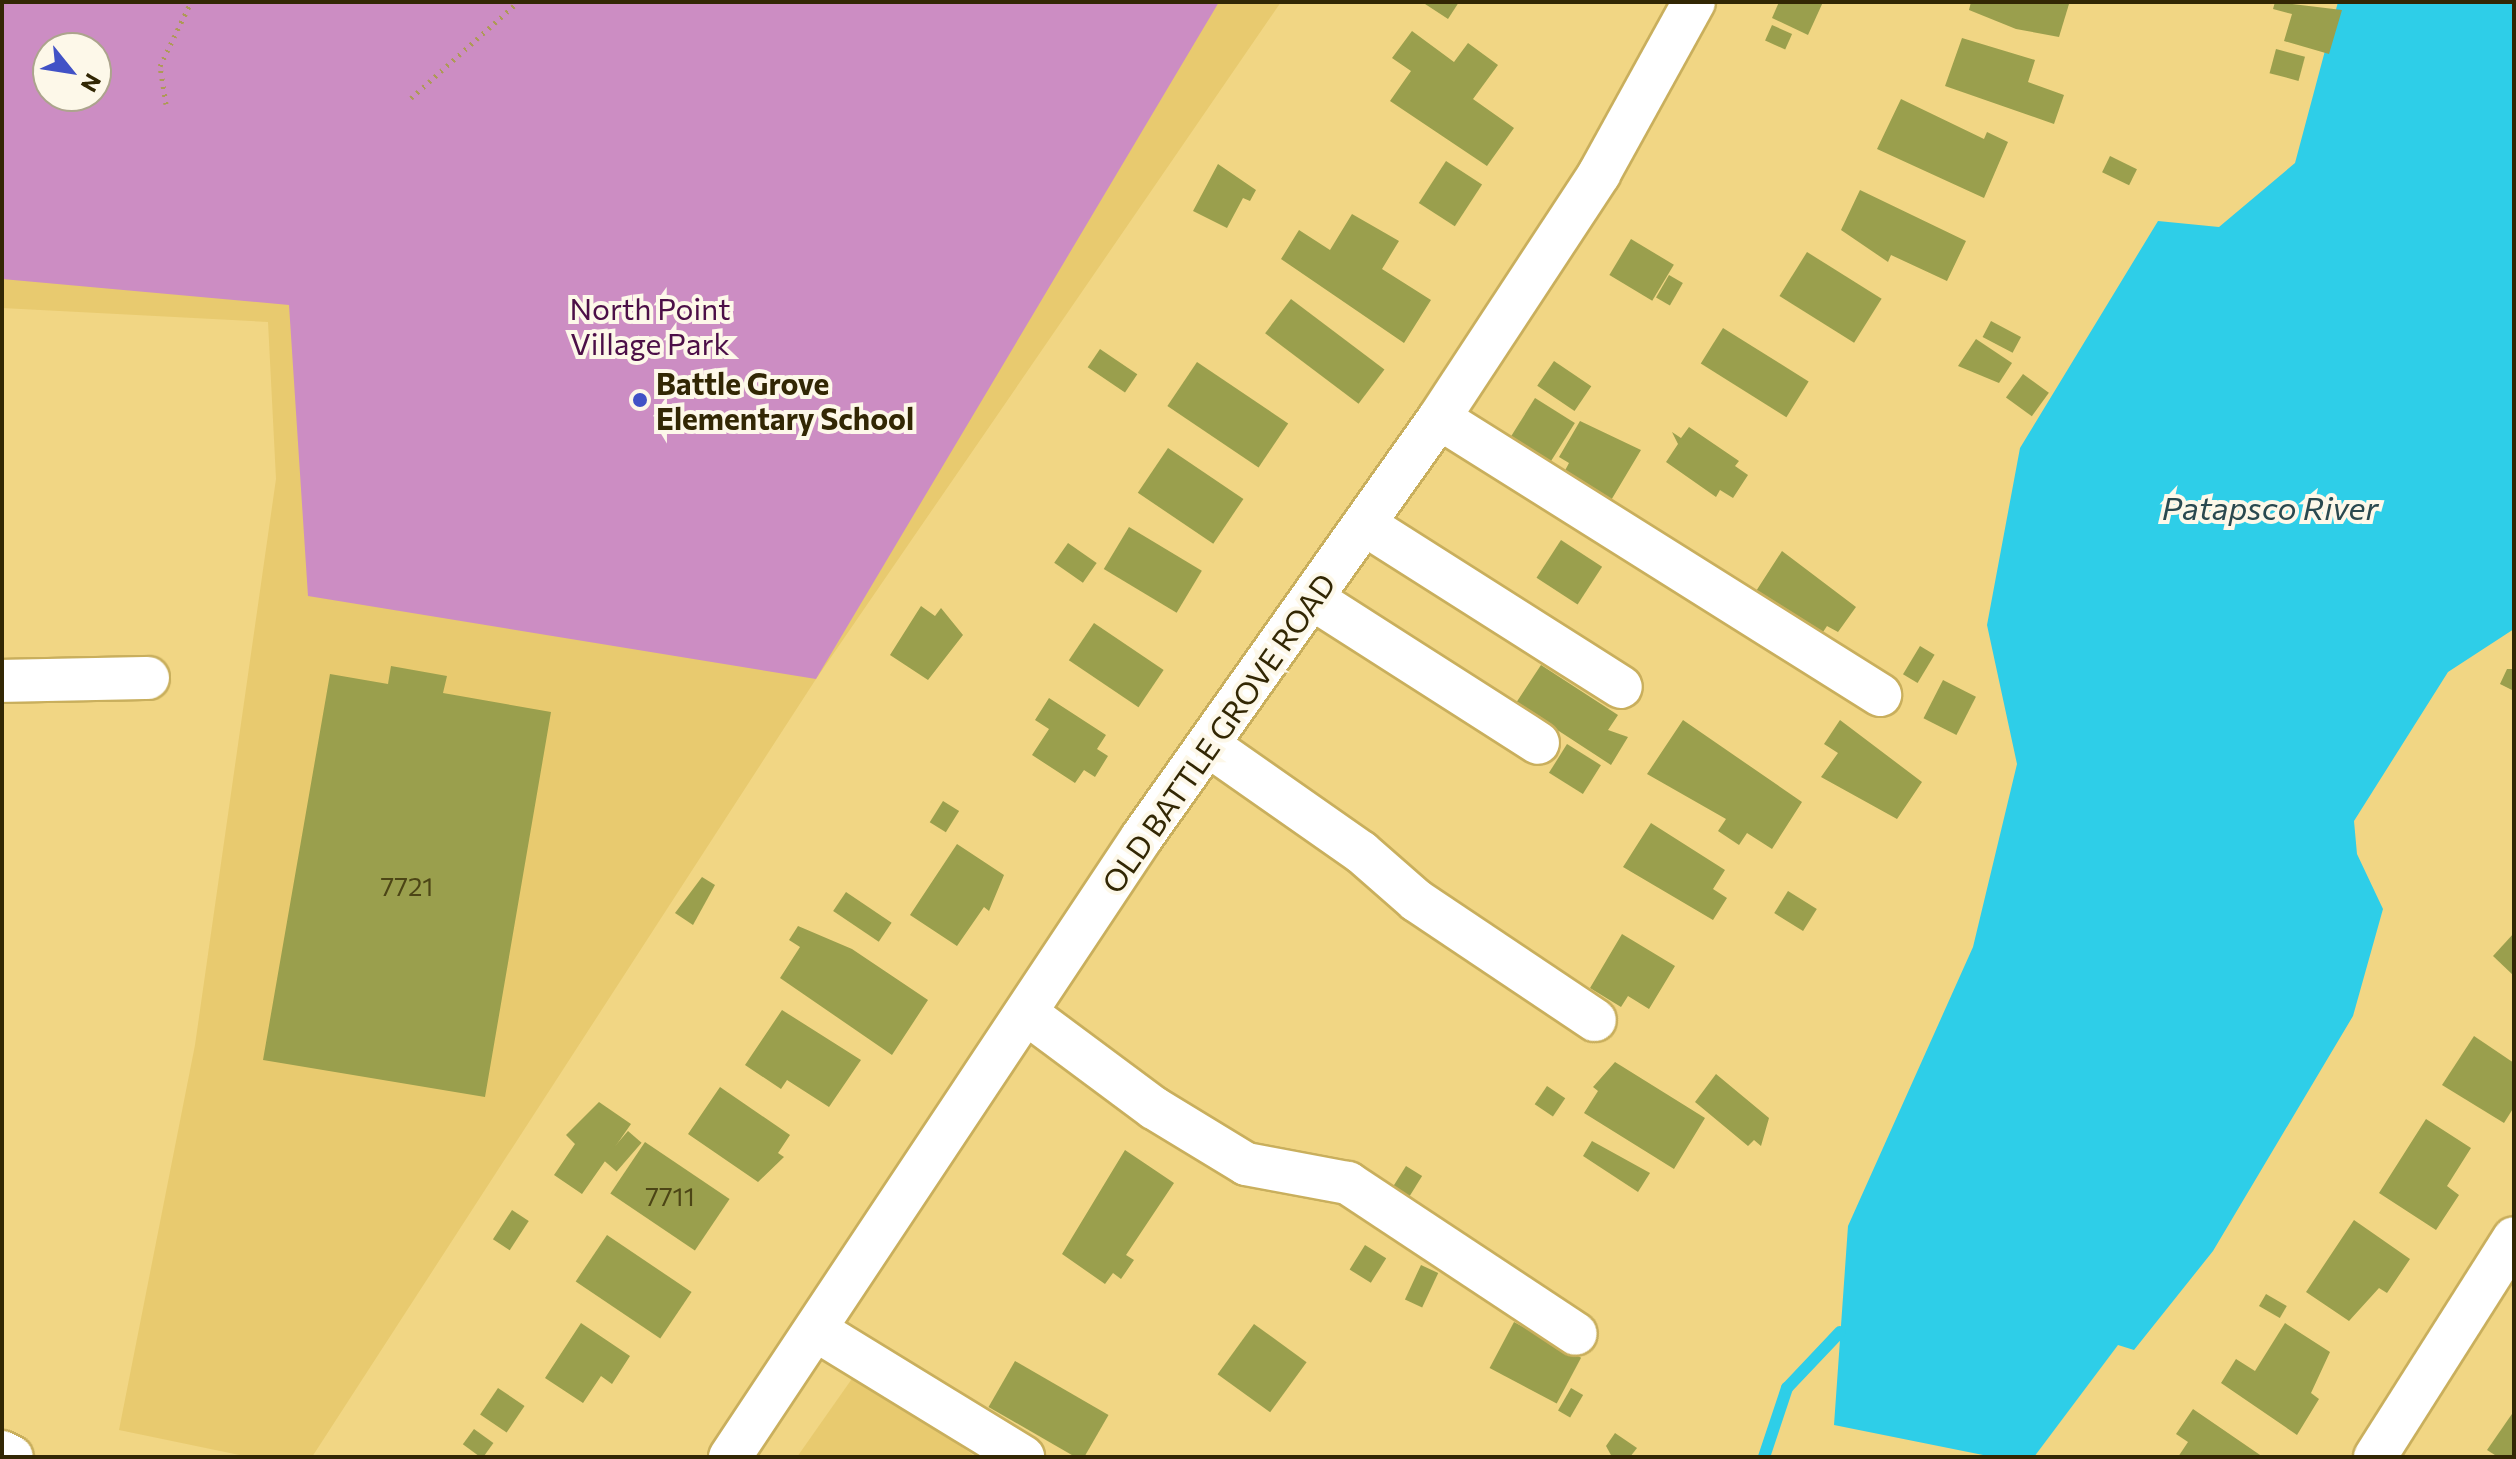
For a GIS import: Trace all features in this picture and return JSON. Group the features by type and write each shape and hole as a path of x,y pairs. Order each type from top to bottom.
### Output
{"street":[{"name":"OLD BATTLE GROVE ROAD","path":"730,1457 1208,745 1439,418 1599,174 1694,2"},
{"path":"1439,418 1880,695"},
{"path":"1364,524 1621,687"},
{"path":"1313,599 1538,743"},
{"path":"2,681 148,678"},
{"path":"1208,745 1361,852 1407,894 1595,1020"},
{"path":"1026,1013 1154,1108 1246,1164 1348,1183 1576,1334"},
{"path":"2375,1457 2514,1238"},
{"path":"816,1330 1023,1457"},
{"path":"2,1452 12,1457"}],"path":[{"path":"166,104 160,66 191,2"},
{"path":"411,98 518,2"}],"shaded area":[{"name":"North Point Village Park","path":"2,2 1281,2 816,679 312,1457 249,1457 119,1430 195,1045 276,479 268,322 2,308"},
{"path":"856,1373 976,1457 797,1457"}],"green space":[{"name":"North Point Village Park","path":"2,2 1219,2 816,679 308,596 289,305 2,279"}],"water":[{"name":"Patapsco River","path":"2338,2 2514,2 2514,629 2448,672 2354,821 2357,854 2383,909 2353,1016 2213,1251 2134,1350 2118,1345 2034,1457 1993,1457 1834,1425 1848,1226 1973,947 2017,764 1987,625 2020,448 2158,221 2219,227 2295,163"}],"building":[{"path":"1422,2 1459,2 1448,19"},
{"path":"1779,2 1823,2 1808,35 1772,18"},
{"path":"1971,2 2069,4 2059,37 2016,29 1969,10"},
{"path":"2275,2 2342,10 2329,54 2284,41 2292,14 2273,9"},
{"path":"1772,25 1792,34 1785,49 1765,41"},
{"path":"1412,31 1454,62 1468,43 1498,65 1473,99 1514,128 1487,166 1390,101 1411,71 1392,58"},
{"path":"1962,38 2035,60 2028,82 2064,95 2054,124 1945,86"},
{"path":"2276,49 2305,57 2299,81 2270,73"},
{"path":"1901,99 1984,139 1987,132 2008,142 1984,198 1877,149"},
{"path":"2110,156 2137,169 2129,185 2102,172"},
{"path":"1446,161 1482,184 1455,226 1419,203"},
{"path":"1218,164 1256,190 1250,201 1243,198 1227,228 1193,211"},
{"path":"1860,190 1966,241 1947,281 1891,255 1888,262 1841,230"},
{"path":"1352,214 1399,241 1382,269 1431,300 1404,343 1281,259 1299,230 1330,250"},
{"path":"1631,239 1674,265 1652,301 1609,275"},
{"path":"1807,252 1882,299 1854,343 1779,296"},
{"path":"1669,275 1683,283 1670,306 1656,298"},
{"path":"1291,299 1384,369 1359,404 1265,333"},
{"path":"1991,321 2021,337 2013,353 1983,337"},
{"path":"1723,328 1809,382 1786,417 1701,364"},
{"path":"1976,339 2012,363 1999,383 1958,366"},
{"path":"1100,349 1137,374 1125,392 1088,367"},
{"path":"1554,361 1591,386 1575,411 1537,386"},
{"path":"1197,362 1288,424 1259,467 1167,406"},
{"path":"2023,374 2049,393 2032,416 2006,397"},
{"path":"1535,398 1575,423 1549,464 1509,440"},
{"path":"1580,421 1641,450 1610,502 1561,478 1569,463 1559,457"},
{"path":"1689,427 1739,461 1735,466 1748,475 1733,498 1720,490 1716,497 1666,462 1678,444 1672,432 1681,438"},
{"path":"1168,448 1243,499 1213,544 1138,493"},
{"path":"1129,527 1202,571 1177,613 1104,569"},
{"path":"1561,540 1602,567 1578,604 1536,578"},
{"path":"1068,543 1097,563 1083,583 1054,563"},
{"path":"1782,551 1856,607 1838,632 1827,626 1815,644 1749,602"},
{"path":"921,606 935,616 941,608 963,635 928,680 890,655"},
{"path":"1094,623 1164,670 1138,707 1069,660"},
{"path":"1920,646 1935,655 1918,683 1903,674"},
{"path":"1541,665 1618,715 1608,730 1628,737 1611,765 1516,703"},
{"path":"391,666 447,676 443,693 551,712 485,1097 263,1060 330,674 388,684"},
{"path":"2507,669 2514,669 2514,691 2500,684"},
{"path":"1943,680 1976,697 1956,735 1923,718"},
{"path":"1049,698 1106,735 1097,749 1108,756 1095,777 1084,770 1075,783 1032,755 1049,729 1035,720"},
{"path":"1683,720 1802,802 1772,849 1747,833 1739,845 1718,831 1726,819 1647,774"},
{"path":"1840,720 1922,782 1897,819 1821,777 1838,753 1824,744"},
{"path":"1567,744 1601,765 1583,794 1549,773"},
{"path":"943,801 959,811 946,832 930,822"},
{"path":"1651,823 1725,870 1713,889 1727,898 1713,920 1623,867"},
{"path":"957,844 1004,875 989,911 984,907 957,946 910,915"},
{"path":"702,877 715,885 693,925 675,913"},
{"path":"1788,891 1817,909 1803,931 1774,913"},
{"path":"846,892 892,923 879,942 833,911"},
{"path":"798,926 852,949 928,1000 892,1055 780,978 800,947 789,940"},
{"path":"2514,933 2514,976 2493,956"},
{"path":"1622,934 1675,966 1649,1009 1628,996 1621,1007 1590,988"},
{"path":"782,1010 861,1060 829,1107 787,1080 781,1089 745,1065"},
{"path":"2474,1036 2514,1063 2514,1107 2504,1123 2442,1085"},
{"path":"1615,1062 1705,1118 1674,1169 1584,1113 1598,1091 1593,1087"},
{"path":"1716,1074 1769,1118 1761,1146 1754,1140 1748,1146 1695,1102"},
{"path":"1547,1086 1565,1098 1553,1117 1535,1104"},
{"path":"720,1087 790,1135 778,1153 784,1157 758,1182 688,1134"},
{"path":"599,1102 631,1124 582,1194 554,1175 575,1144 566,1135"},
{"path":"2426,1119 2471,1148 2447,1186 2459,1195 2436,1230 2379,1193"},
{"path":"628,1131 642,1143 617,1171 603,1160"},
{"path":"1592,1141 1650,1173 1638,1192 1583,1156"},
{"path":"645,1142 730,1199 695,1250 610,1193"},
{"path":"1125,1150 1174,1183 1126,1255 1134,1260 1121,1279 1113,1273 1105,1284 1062,1254"},
{"path":"1406,1166 1422,1176 1409,1196 1393,1186"},
{"path":"512,1210 529,1221 510,1250 493,1239"},
{"path":"2354,1220 2410,1259 2387,1293 2379,1288 2349,1321 2306,1292"},
{"path":"607,1235 692,1292 660,1338 576,1281"},
{"path":"1365,1245 1386,1258 1371,1283 1350,1270"},
{"path":"1421,1265 1438,1273 1422,1307 1405,1299"},
{"path":"2266,1294 2287,1306 2280,1318 2259,1306"},
{"path":"1514,1322 1581,1358 1557,1404 1490,1368"},
{"path":"581,1323 630,1356 612,1384 601,1376 583,1403 545,1378"},
{"path":"2285,1323 2330,1352 2311,1393 2319,1399 2297,1435 2221,1383 2236,1359 2255,1371"},
{"path":"1254,1324 1307,1362 1270,1412 1218,1374"},
{"path":"1015,1361 1109,1415 1084,1457 1075,1457 988,1407"},
{"path":"498,1388 525,1406 507,1432 480,1415"},
{"path":"1571,1388 1583,1395 1570,1418 1558,1411"},
{"path":"2193,1409 2263,1457 2178,1457 2188,1442 2176,1434"},
{"path":"2514,1411 2514,1457 2498,1457 2487,1450"},
{"path":"474,1429 493,1443 483,1457 463,1444"},
{"path":"1615,1433 1637,1448 1630,1457 1612,1457 1606,1446"}],"waterway":[{"path":"1764,1457 1787,1388 1840,1332"}],"place":[{"name":"Battle Grove Elementary School","path":"640,400"}]}
